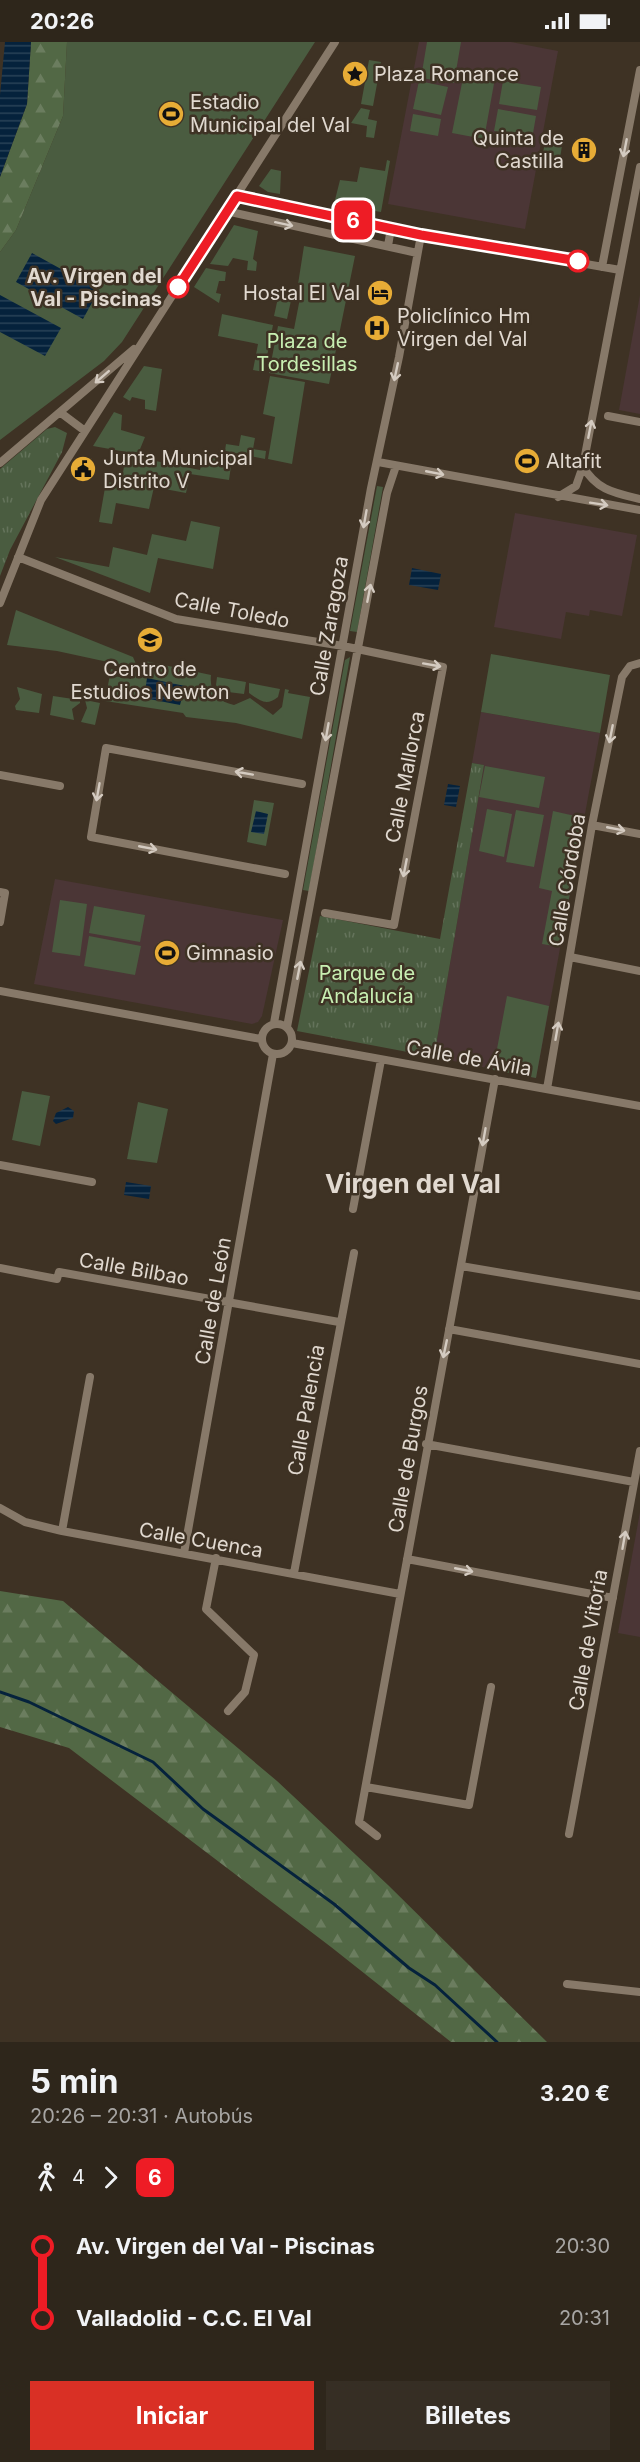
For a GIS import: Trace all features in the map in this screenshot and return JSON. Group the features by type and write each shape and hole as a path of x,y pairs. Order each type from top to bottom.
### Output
{"street":[{"path":"0,603 41,500 335,42"},
{"path":"603,267 640,70"},
{"path":"558,497 576,486 583,466 640,167"},
{"path":"237,196 421,235 620,270"},
{"path":"226,212 417,253"},
{"path":"388,246 391,228"},
{"name":"Calle Zaragoza","path":"274,1023 421,235"},
{"path":"0,463 142,342"},
{"path":"61,413 85,431"},
{"path":"609,416 640,422"},
{"path":"378,462 558,497 640,510"},
{"name":"Calle Zaragoza","path":"287,1027 387,493 396,466"},
{"path":"583,466 603,490 640,499"},
{"name":"Calle Toledo","path":"18,557 176,619 343,646"},
{"name":"Calle Mallorca","path":"325,913 394,925 443,667 374,655 343,646"},
{"name":"Calle Córdoba","path":"547,1089 592,825 622,677 630,666 640,663"},
{"path":"285,874 91,837 106,748 302,784"},
{"path":"0,775 60,786"},
{"path":"592,825 640,834"},
{"path":"0,892 5,893 0,922"},
{"path":"570,957 640,971"},
{"path":"0,991 261,1038"},
{"path":"274,1023 287,1027 292,1035 292,1043 284,1053 273,1054 265,1048 261,1038 265,1029 274,1023"},
{"name":"Calle de Ávila","path":"292,1043 640,1106"},
{"name":"Calle de León","path":"184,1553 273,1054"},
{"path":"353,1209 381,1060"},
{"name":"Calle de Burgos","path":"377,1836 359,1822 426,1444 495,1079"},
{"path":"0,1165 92,1182"},
{"name":"Calle Palencia","path":"294,1573 339,1322 354,1253"},
{"path":"461,1266 640,1296"},
{"name":"Calle Bilbao","path":"0,1268 57,1279 59,1272 339,1322"},
{"path":"449,1329 640,1364"},
{"path":"62,1531 90,1377"},
{"path":"426,1444 634,1482"},
{"name":"Calle de Vitoria","path":"569,1834 640,1451"},
{"name":"Calle Cuenca","path":"0,1508 26,1522 62,1531 400,1594"},
{"path":"216,1558 206,1609 254,1655 245,1692 228,1711"},
{"path":"407,1559 613,1598"},
{"path":"366,1787 469,1805 490,1687"},
{"path":"567,1984 640,1992"}],"shaded area":[{"path":"419,42 511,42 558,51 525,229 388,204"},
{"path":"640,295 640,414 619,410"},
{"path":"515,513 637,535 622,616 590,610 589,616 566,612 561,639 494,627"},
{"path":"481,712 600,733 536,1078 434,1057 484,765 472,763"},
{"path":"55,879 283,920 262,1016 258,1022 252,1024 34,984"},
{"path":"640,1512 640,1637 618,1633"}],"green space":[{"path":"31,42 67,42 63,116 16,230 0,252 0,177 27,104"},
{"path":"67,42 315,42 122,342 104,361 0,440 0,252 16,230 63,116"},
{"path":"427,42 461,42 454,83 421,78"},
{"path":"369,60 381,62 373,106 361,104"},
{"path":"464,73 495,78 484,139 452,133"},
{"path":"419,81 448,87 441,115 413,109"},
{"path":"503,81 541,87 537,110 499,104"},
{"path":"361,108 370,110 368,119 377,121 374,138 366,137 367,126 351,123"},
{"path":"498,109 536,116 532,139 494,131"},
{"path":"413,114 441,119 438,136 410,131"},
{"path":"550,137 563,139 559,165 542,161 544,147 548,147"},
{"path":"387,160 390,161 381,212 334,204 340,180 357,182 360,167 385,171"},
{"path":"271,169 281,171 280,194 268,192 259,186"},
{"path":"234,225 258,231 253,259 257,262 256,271 247,270 248,261 233,258 228,266 210,264"},
{"name":"Plaza de Tordesillas","path":"304,246 355,256 329,384 269,373 278,326 294,329 300,298 296,297"},
{"path":"206,268 226,272 225,281 219,281 216,293 221,294 219,303 194,287"},
{"path":"279,293 292,296 287,319 274,316"},
{"path":"222,314 273,325 264,372 253,370 258,344 218,336"},
{"path":"144,366 162,369 156,411 145,409 145,400 132,397 130,401 123,397"},
{"path":"270,376 305,382 292,464 268,459 275,417 263,414"},
{"path":"114,412 122,415 121,430 145,437 138,454 93,446"},
{"path":"55,427 67,433 62,452 10,550 0,576 0,469 47,429"},
{"path":"241,435 255,438 253,449 266,451 265,459 225,451 226,444 239,446"},
{"path":"204,453 232,459 229,480 190,474 186,493 154,487 149,509 116,503 112,524 99,522 106,482 121,484 126,455 200,470"},
{"path":"377,486 383,487 357,632 350,631"},
{"path":"191,521 220,527 213,569 158,558 150,593 55,557 109,567 113,547 147,555 152,534 186,541"},
{"path":"16,610 133,657 136,664 131,667 57,651 7,645"},
{"path":"491,654 610,675 600,733 481,712"},
{"path":"350,657 309,891 303,890 345,660"},
{"path":"145,661 211,675 213,691 223,701 234,705 250,698 273,715 282,707 285,689 289,690 288,693 310,697 302,739 236,723 186,717 183,713 105,701 111,669 115,670 114,676 131,679 133,672"},
{"path":"217,677 246,682 244,694 220,691 216,685"},
{"path":"249,683 280,689 278,697 270,702 259,700 249,693"},
{"path":"17,687 42,694 39,713 16,710 15,706 20,699"},
{"path":"53,696 80,700 80,703 72,709 74,720 50,715"},
{"path":"85,700 100,703 95,725 81,722 87,708"},
{"name":"Parque de Andalucía","path":"472,763 484,765 434,1057 297,1031 320,916 440,939"},
{"path":"485,766 545,777 539,808 479,797"},
{"path":"254,800 274,803 266,846 247,842"},
{"path":"487,809 512,814 504,857 479,851"},
{"path":"516,810 544,815 534,867 506,862"},
{"path":"553,811 584,818 560,947 542,944 552,891 539,888"},
{"path":"60,900 87,904 80,956 52,952"},
{"path":"94,906 145,915 140,942 89,933"},
{"path":"89,936 141,946 135,975 84,966"},
{"path":"507,996 549,1006 536,1078 493,1070"},
{"path":"22,1091 50,1096 40,1146 12,1140"},
{"path":"138,1102 168,1109 157,1163 127,1159"},
{"path":"0,1591 63,1601 277,1781 388,1885 547,2042 451,2042 331,1947 69,1748 0,1727"}],"water":[{"path":"5,42 31,42 27,104 0,177 0,95"},
{"path":"32,253 99,290 83,319 16,282"},
{"path":"0,295 61,328 45,356 0,332"},
{"path":"412,568 441,574 438,590 409,585"},
{"path":"147,678 185,686 180,705 144,698"},
{"path":"448,784 460,786 456,807 444,805"},
{"path":"256,811 268,814 264,834 251,832"},
{"path":"68,1107 74,1111 73,1118 56,1124 53,1121 56,1113"},
{"path":"126,1182 151,1186 149,1199 124,1195"}],"waterway":[{"path":"0,1692 29,1702 153,1762 203,1809 334,1904 409,1968 435,1985 497,2042"}],"bus line":[{"name":"6","path":"178,287 237,196 421,235 578,261"}],"place":[{"name":"Plaza Romance","path":"355,74"},
{"name":"Estadio Municipal del Val","path":"171,114"},
{"name":"Quinta de Castilla","path":"584,150"},
{"name":"Av. Virgen del Val - Piscinas","path":"178,287"},
{"name":"Hostal El Val","path":"380,293"},
{"name":"Policlínico Hm Virgen del Val","path":"377,328"},
{"name":"Altafit","path":"527,461"},
{"name":"Junta Municipal Distrito V","path":"83,469"},
{"name":"Centro de Estudios Newton","path":"150,640"},
{"name":"Gimnasio","path":"167,953"}],"district":[{"name":"Virgen del Val","path":"413,1183"}]}
